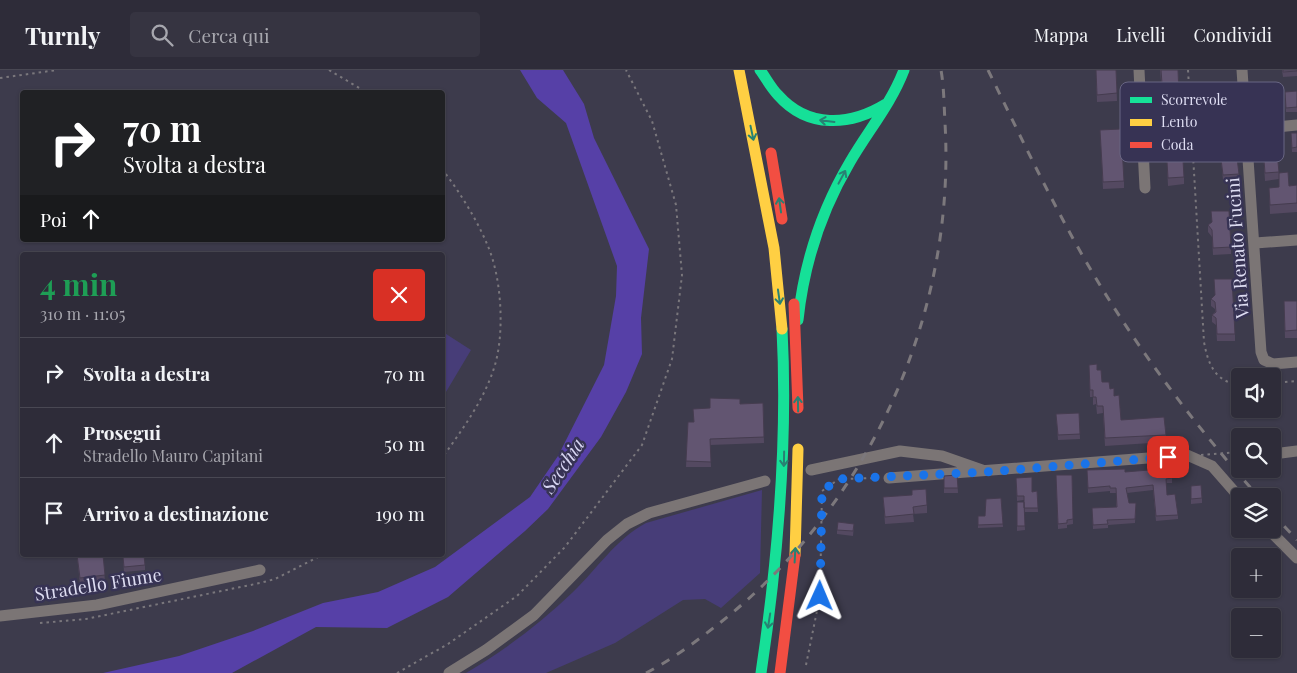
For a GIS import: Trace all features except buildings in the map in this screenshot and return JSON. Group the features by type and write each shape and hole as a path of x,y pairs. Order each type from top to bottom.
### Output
{"highway":[{"path":"738,70 759,167 781,307 784,462 771,608 760,673"},
{"path":"753,70 757,89"},
{"path":"760,70 778,96 796,111 817,120 853,121 873,114 888,103"},
{"path":"798,422 797,340 800,296 812,245 828,204 850,162 888,103 904,70"},
{"path":"767,137 778,186 784,234"},
{"path":"791,283 797,340"},
{"path":"780,673 795,566 798,441"}],"street":[{"path":"1284,126 1297,125"},
{"path":"1144,162 1145,188"},
{"name":"Via Renato Fucini","path":"1249,162 1261,352 1264,360 1273,364 1297,362"},
{"path":"1255,243 1297,240"},
{"path":"811,470 900,451 942,456 986,472"},
{"path":"1281,453 1297,451"},
{"path":"919,453 922,475"},
{"path":"889,478 986,472 1186,455 1212,466 1231,488"},
{"path":"449,673 486,650 534,615 607,540 627,524 649,513 765,482"},
{"path":"1277,538 1297,558"},
{"name":"Stradello Fiume","path":"0,616 97,605 260,570"}],"path":[{"path":"0,78 57,70"},
{"path":"329,70 363,90"},
{"path":"397,673 448,644 517,596 565,547 642,444 672,359 682,275 676,205 652,121 626,70"},
{"path":"1193,162 1204,342 1208,360 1214,373 1231,384"},
{"path":"445,174 488,246 497,282 500,336 496,362 486,388 445,453"},
{"path":"1281,382 1297,381"},
{"path":"1201,455 1231,453"},
{"path":"806,665 820,596 822,491 839,479 889,478"}],"shaded area":[{"path":"445,333 471,350 445,394"},
{"path":"762,490 760,573 721,608 705,599 683,600 615,643 546,673 466,673 495,655 535,625 582,583 616,546 646,523"}],"water":[{"name":"Secchia","path":"520,70 563,70 584,104 594,138 649,249 641,318 642,354 626,392 601,437 548,509 525,531 448,597 387,628 316,627 232,673 103,673 179,656 253,631 323,603 378,592 435,567 530,497 558,456 604,365 616,296 617,266 566,123 537,98"}],"railway":[{"path":"646,673 676,655 712,629 774,574 821,521 861,462 893,399 919,333 936,264 945,194 945,123 941,70"},
{"path":"988,70 1059,213 1111,303 1156,370 1206,435 1251,488"},
{"path":"1281,523 1297,540"}],"traffic: fast":[{"path":"760,70 775,92 790,106 802,114 816,119 844,120 858,117 886,104"},
{"path":"798,320 809,258 830,199 850,162 893,94 904,70"},
{"path":"761,673 777,544 780,501 784,415 782,329"}],"traffic: slow":[{"path":"739,70 774,248 782,329"},
{"path":"795,555 798,449"}],"traffic: jam":[{"path":"771,153 782,219"},
{"path":"794,304 798,408"},
{"path":"780,673 795,555"}],"route":[{"path":"820,596 822,491 839,479 986,472 1168,457"}]}
